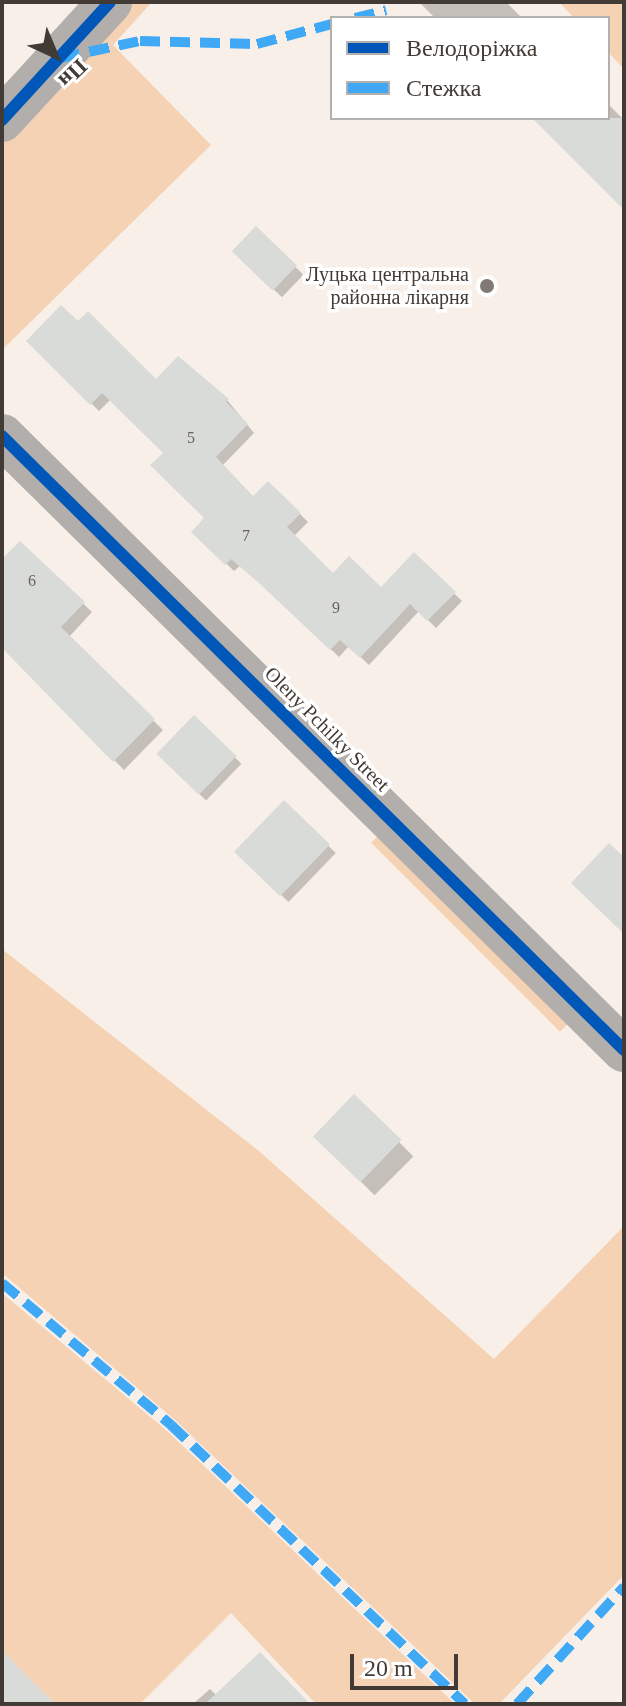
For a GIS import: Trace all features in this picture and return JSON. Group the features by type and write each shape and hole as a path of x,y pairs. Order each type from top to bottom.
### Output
{"street":[{"path":"2,120 110,2"},
{"name":"Oleny Pchilky Street","path":"2,436 624,1050"}],"shaded area":[{"path":"126,2 152,2 113,45 211,145 2,350 2,140"},
{"path":"559,2 624,2 624,69 610,54 610,16 572,16"},
{"path":"386,828 575,1017 560,1032 371,843"},
{"path":"2,949 260,1152 494,1359 624,1226 624,1575 499,1704 475,1704 175,1420 2,1273"},
{"path":"2,1293 166,1430 455,1704 316,1704 231,1613 140,1704 55,1704 2,1651"}],"building":[{"path":"624,118 624,210 534,120"},
{"path":"256,226 297,266 273,291 232,251"},
{"path":"61,305 78,321 88,311 156,379 178,356 229,399 226,402 248,424 216,457 253,496 268,481 301,513 287,527 333,573 349,556 381,587 414,552 456,592 427,621 410,604 360,658 340,640 330,650 231,559 225,565 191,532 204,518 150,465 163,453 102,393 90,405 26,341"},
{"path":"20,541 85,602 61,627 155,719 113,762 2,648 2,559"},
{"path":"194,715 236,756 199,795 156,754"},
{"path":"284,800 330,844 280,896 234,852"},
{"path":"609,843 624,857 624,934 571,883"},
{"path":"354,1094 401,1140 360,1182 313,1136"},
{"path":"2,1651 55,1704 2,1704"},
{"path":"260,1652 310,1704 205,1704"}],"marked path":[{"path":"363,16 386,10"},
{"path":"60,58 140,41 257,44 330,25"},
{"path":"2,1283 171,1425 465,1704"},
{"path":"517,1704 624,1587"}],"cycle path":[{"path":"2,120 110,2"},
{"path":"2,436 624,1050"}],"place":[{"name":"Луцька центральна районна лікарня","path":"487,286"}]}
